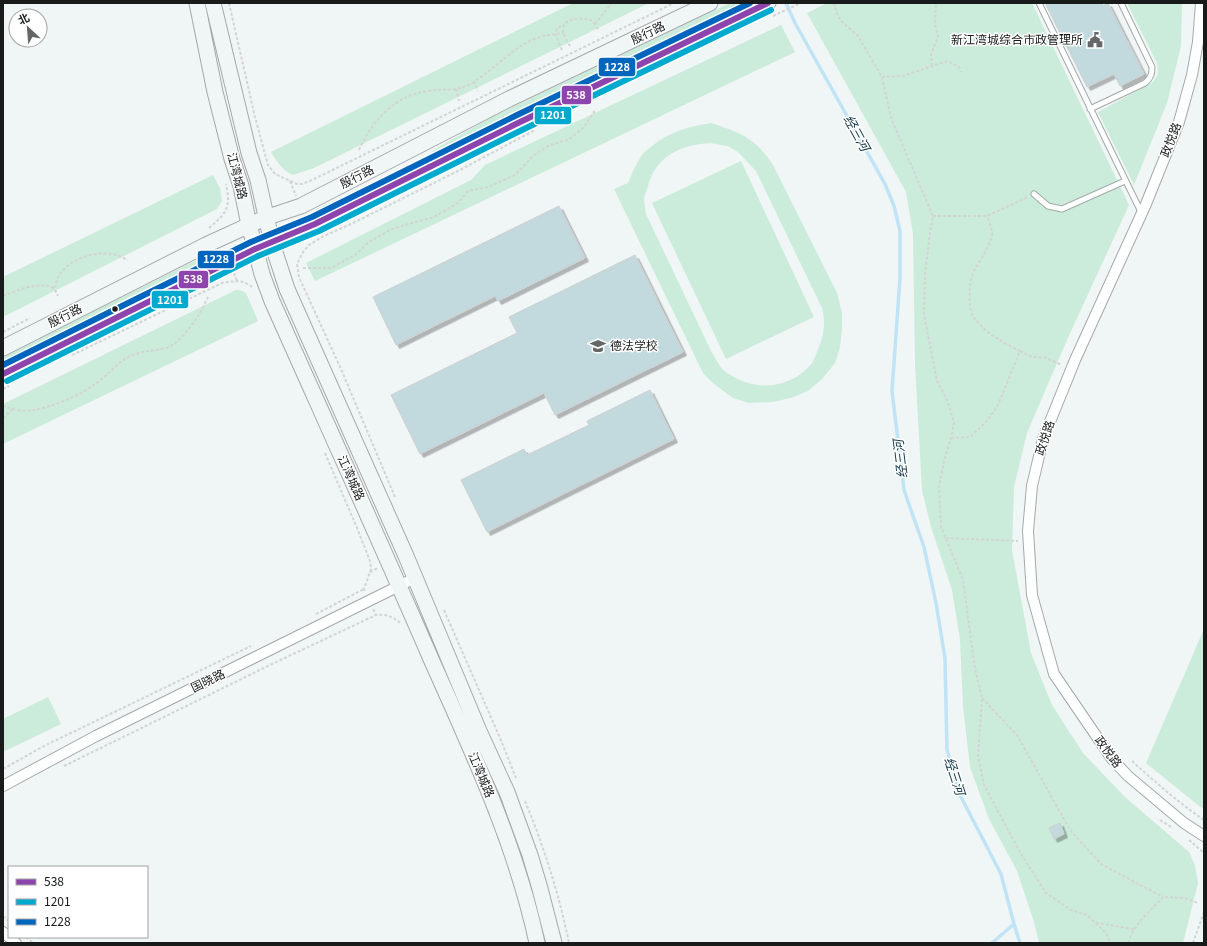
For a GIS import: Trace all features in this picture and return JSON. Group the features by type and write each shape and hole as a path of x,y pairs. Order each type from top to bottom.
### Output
{"street":[{"name":"江湾城路","path":"197,3 215,92 232,158 241,186 249,226 262,274 272,301 399,586 491,798 524,891 537,943"},
{"name":"江湾城路","path":"213,3 249,153 258,180 265,218 287,289 406,556 479,731 507,792 530,855 554,943"},
{"name":"殷行路","path":"3,348 206,245 265,218 301,206 509,100 710,3"},
{"name":"政悦路","path":"1201,3 1202,18 1192,75 1179,122 1142,213 1071,369 1042,439 1032,486 1028,542 1032,595 1054,674 1112,760 1134,781 1184,823 1204,836"},
{"name":"殷行路","path":"6,380 255,249 315,224 518,123 766,9"},
{"name":"国晓路","path":"3,786 96,736 414,578"}],"lane":[{"path":"1038,3 1142,213"},
{"path":"1090,109 1145,83 1152,73 1152,66 1121,3"},
{"path":"1034,194 1048,206 1062,209 1125,181"}],"path":[{"path":"229,3 253,110 268,165 275,174 297,184 302,184 674,3"},
{"path":"595,24 612,3"},
{"path":"766,9 801,3"},
{"path":"835,3 834,6 840,20 858,36 882,77 891,118 933,216 925,274 924,315 937,381 947,400 954,422 939,486 941,527 963,580 975,670 982,698 978,756 984,785 1021,854 1046,893 1071,910 1087,916 1106,933 1110,943"},
{"path":"932,66 931,54 938,37 935,24 936,3"},
{"path":"555,34 565,23 580,18 590,20 595,24 599,31"},
{"path":"565,23 563,28 564,33 570,46"},
{"path":"359,150 366,135 375,122 387,110 406,97 427,91 452,90 463,87 535,39 564,33"},
{"path":"555,34 562,50"},
{"path":"882,77 903,76 947,61 959,67 961,72"},
{"path":"474,81 478,91"},
{"path":"456,89 459,101"},
{"path":"303,268 331,268 355,255 369,242 392,229 412,222 434,217 458,203 468,191 488,187 515,175 534,155 550,146 568,140 577,133 583,128 596,109"},
{"path":"322,237 444,178 541,127"},
{"path":"933,216 987,216 1034,194"},
{"path":"987,216 992,234 986,251 972,276 969,298 972,315 983,327 1005,344 1032,358 1046,358 1071,369"},
{"path":"54,288 59,275 83,257 97,254 112,254 128,260"},
{"path":"72,356 222,283 241,281 248,283 255,291"},
{"path":"3,296 18,290 36,286 49,286 54,288 58,296"},
{"path":"3,406 13,409 32,410 52,405 72,397 95,384 124,359 131,355 138,352 168,348 177,342 198,316 208,297"},
{"path":"951,438 970,437 987,421 998,405 1020,351"},
{"path":"3,389 6,380"},
{"path":"3,418 13,409"},
{"path":"322,447 370,561 371,569 364,589 376,615"},
{"path":"946,538 1028,542"},
{"path":"313,616 364,589"},
{"path":"63,767 278,660 376,615 392,617 402,624 405,630"},
{"path":"3,769 44,746 258,643"},
{"path":"982,698 1017,735 1070,830 1101,864 1163,896 1184,898 1198,903"},
{"path":"1132,761 1182,806 1204,820"},
{"path":"1129,943 1129,939 1134,929 1163,896"},
{"path":"1193,943 1204,912"},
{"path":"1095,923 1134,929"}],"green space":[{"path":"573,3 649,3 314,168 293,175 283,168 271,152"},
{"path":"730,3 754,3 317,214 316,209 410,166 442,145 492,117"},
{"path":"827,3 1032,3 1129,205 1067,340 1027,433 1014,487 1012,550 1031,653 1052,705 1083,753 1125,797 1189,852 1195,866 1198,883 1183,943 1039,943 1034,922 1017,871 989,819 970,767 963,706 960,640 952,590 931,527 922,490 915,364 913,234 906,192 807,13"},
{"path":"1127,3 1182,3 1181,46 1167,103 1134,185 1098,112 1153,82 1158,73 1157,63"},
{"path":"781,25 795,52 315,281 306,263 471,180 485,165"},
{"path":"711,123 731,130 754,142 773,165 837,293 842,313 842,329 840,347 835,363 822,379 808,391 791,398 772,402 749,403 733,398 714,384 703,373 614,189 628,183 642,155 665,137 680,130","holes":["710,143 728,146 738,152 756,171 822,308 824,330 812,363 795,377 776,385 754,385 744,382 730,375 721,368 712,353 646,214 644,196 652,176 663,160 671,154 689,146"]},
{"path":"741,161 814,317 726,359 652,203"},
{"path":"213,175 220,188 222,201 217,209 3,317 3,277"},
{"path":"211,253 214,257 110,308 64,337 3,367 3,356"},
{"path":"236,290 246,293 258,321 3,444 3,404"},
{"path":"1204,629 1204,809 1146,763"},
{"path":"48,697 61,724 5,751 3,748 3,719"}],"building":[{"name":"新江湾城综合市政管理所","path":"1045,3 1102,3 1103,6 1108,3 1144,74 1120,86 1114,74 1087,87"},
{"path":"559,206 585,258 498,301 495,296 396,345 373,297"},
{"path":"635,255 683,352 555,415 544,393 420,454 391,395 517,333 509,317"},
{"path":"650,390 674,439 487,532 461,480 524,449 527,455 589,425 587,421"},
{"path":"1060,823 1064,834 1054,839 1049,828"}],"waterway":[{"name":"经三河","path":"786,3 795,23 885,184 894,206 900,231 900,278 892,391 904,490 924,547 936,603 945,658 947,750 960,795 1001,874 1020,943"},
{"path":"992,943 1014,924"}],"transit line":[{"name":"1228","path":"3,365 251,242 312,217 515,116 750,3"},
{"name":"538","path":"3,374 255,249 315,224 518,123 768,3"},
{"name":"1201","path":"7,381 258,256 319,231 522,130 771,10"}],"place":[{"name":"新江湾城综合市政管理所","path":"1095,40"},
{"name":"德法学校","path":"598,346"}]}
